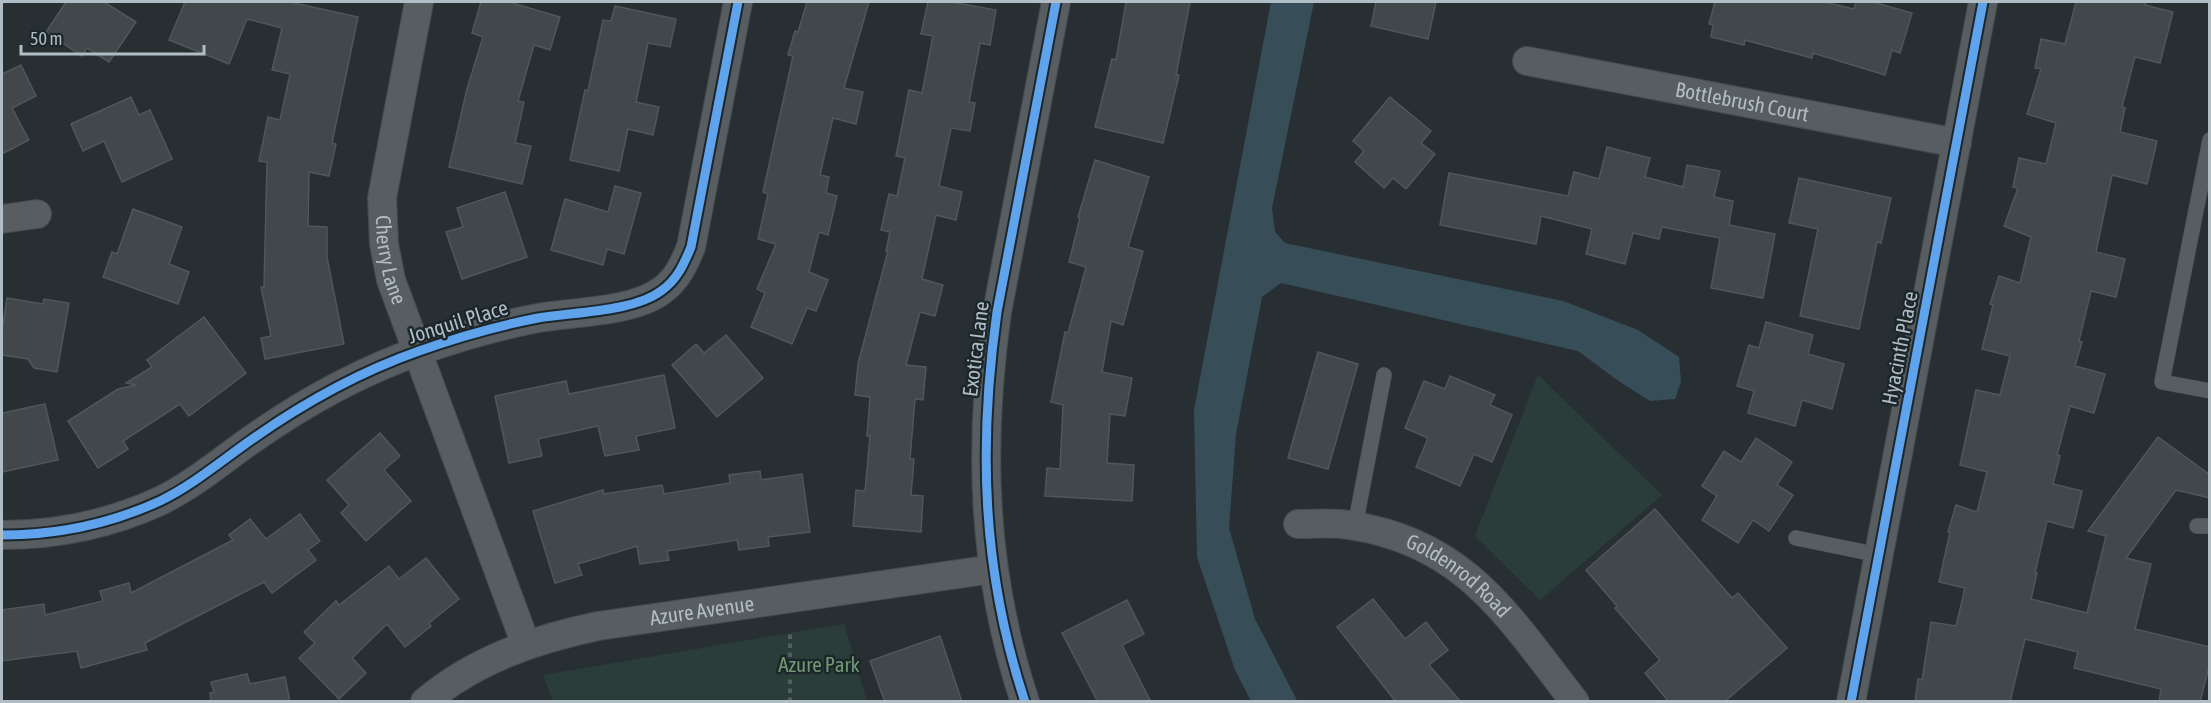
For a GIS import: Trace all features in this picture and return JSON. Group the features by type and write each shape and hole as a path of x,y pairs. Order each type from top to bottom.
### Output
{"street":[{"name":"Cherry Lane","path":"419,2 382,198 384,244 392,280 417,351 526,645"},
{"name":"Jonquil Place","path":"2,535 34,535 78,529 121,517 162,500 200,478 251,440 310,401 373,369 417,351 504,326 644,301 661,292 674,280 685,264 691,247 738,2"},
{"name":"Exotica Lane","path":"1025,702 1004,627 993,568 986,498 985,430 990,363 1002,289 1056,2"},
{"name":"Hyacinth Place","path":"1851,702 1983,2"},
{"name":"Bottlebrush Court","path":"1527,61 1957,143"},
{"path":"2,219 37,214"},
{"name":"Goldenrod Road","path":"1298,524 1355,526 1399,536 1432,551 1463,571 1490,595 1575,702"},
{"name":"Azure Avenue","path":"425,702 478,666 526,645 564,633 598,626 993,568"}],"lane":[{"path":"2210,140 2162,382 2210,391"},
{"path":"1355,526 1384,375"},
{"path":"1796,538 1879,555"}],"path":[{"path":"790,630 790,702"}],"green space":[{"path":"1538,375 1662,495 1540,600 1475,536"},
{"name":"Azure Park","path":"844,624 867,701 553,701 543,675"}],"water":[{"path":"1271,2 1314,2 1272,208 1275,232 1285,243 1563,301 1638,330 1679,357 1681,382 1675,399 1650,401 1578,351 1281,283 1262,297 1236,434 1229,528 1255,619 1298,702 1251,701 1235,670 1197,557 1194,410"}],"building":[{"path":"66,2 104,2 136,22 109,62 87,48 82,56 46,32"},
{"path":"185,2 290,2 358,17 332,143 336,144 329,176 309,172 308,226 327,227 327,257 344,344 265,359 261,338 271,336 261,287 264,287 267,162 259,161 268,117 280,120 290,74 272,70 282,28 247,19 229,64 169,40"},
{"path":"481,2 509,2 560,17 550,50 534,45 518,101 524,102 515,143 531,146 522,184 449,167 467,89 483,37 472,33"},
{"path":"807,2 869,2 844,88 863,92 856,124 833,118 820,175 829,177 826,193 837,196 828,235 819,232 809,272 828,280 816,311 807,308 792,344 751,327 765,293 757,289 776,244 758,239 768,194 763,192 793,56 788,55"},
{"path":"928,2 952,2 996,10 990,45 980,43 969,102 975,103 970,131 951,128 939,186 962,192 956,220 936,215 922,279 943,285 935,316 920,312 906,365 926,367 923,400 915,399 910,459 914,459 911,495 923,496 921,532 853,526 856,490 865,491 870,436 867,436 870,397 855,395 858,364 888,251 886,251 890,232 881,230 889,194 897,196 905,158 896,156 909,90 922,93 933,36 921,34"},
{"path":"1126,2 1190,2 1176,75 1179,75 1163,143 1095,127 1112,59 1116,60"},
{"path":"1376,2 1436,2 1428,39 1371,26"},
{"path":"1715,2 1824,2 1854,9 1856,2 1873,2 1912,13 1900,53 1892,50 1885,75 1813,53 1812,58 1745,40 1744,45 1711,37 1713,25 1709,24"},
{"path":"2076,2 2146,2 2145,5 2173,12 2160,63 2135,57 2122,107 2125,108 2120,132 2157,141 2147,184 2112,175 2096,252 2125,259 2116,297 2091,291 2079,341 2082,342 2075,366 2105,374 2094,413 2070,406 2057,455 2060,456 2053,484 2082,491 2073,528 2047,521 2031,599 2087,613 2106,536 2088,531 2158,437 2210,475 2210,498 2176,490 2126,558 2151,564 2135,629 2210,647 2210,663 2200,702 2159,702 2161,689 2074,668 2078,652 2025,639 2010,702 1915,702 1918,679 1922,680 1931,622 1956,626 1965,588 1939,582 1950,532 1948,532 1956,505 1977,512 1987,472 1960,465 1976,390 2000,395 2010,356 1982,349 1993,305 1990,304 1999,276 2020,283 2031,237 2004,226 2018,188 2013,187 2019,158 2046,164 2056,123 2027,114 2041,69 2035,68 2041,39 2065,44"},
{"path":"615,6 676,19 670,47 648,43 636,102 659,107 653,135 628,129 619,171 570,160 603,20 611,21"},
{"path":"21,65 36,96 12,108 29,140 2,154 2,74"},
{"path":"131,97 139,115 150,110 172,159 122,182 104,141 83,151 71,124"},
{"path":"1390,97 1431,131 1421,143 1435,154 1406,189 1393,178 1384,188 1355,162 1364,151 1353,141"},
{"path":"1607,147 1650,158 1645,177 1683,187 1687,165 1720,171 1714,197 1733,201 1729,225 1775,234 1763,298 1711,288 1720,238 1662,227 1659,239 1633,233 1625,264 1586,254 1592,229 1541,216 1536,244 1440,225 1449,173 1568,196 1574,172 1599,179"},
{"path":"1095,160 1149,177 1128,247 1143,251 1123,325 1111,321 1102,372 1132,378 1125,416 1110,414 1107,463 1134,465 1132,501 1045,496 1047,468 1060,469 1063,405 1051,402 1065,332 1068,333 1086,267 1069,262 1080,218 1078,217"},
{"path":"1799,178 1891,198 1881,243 1877,242 1859,329 1800,316 1818,229 1789,223"},
{"path":"615,186 641,193 624,254 607,249 603,265 551,250 565,199 608,212"},
{"path":"505,192 527,257 462,279 446,232 463,227 457,208"},
{"path":"133,209 182,227 169,264 189,272 178,304 103,277 112,252 117,254"},
{"path":"7,298 43,304 44,299 69,303 57,372 34,368 28,359 2,355 2,332"},
{"path":"204,317 246,373 189,416 180,404 123,441 128,449 98,468 68,421 118,389 136,385 126,383 152,367 147,360"},
{"path":"1766,322 1813,335 1808,354 1844,364 1832,409 1802,400 1795,426 1748,413 1754,391 1737,386 1749,345 1759,348"},
{"path":"726,335 763,378 717,417 672,365 696,344 704,353"},
{"path":"1318,352 1358,364 1328,469 1288,458"},
{"path":"664,375 675,428 636,436 639,450 605,456 598,426 538,439 542,456 509,463 495,396 566,381 569,394"},
{"path":"1450,376 1495,395 1490,405 1512,415 1492,462 1474,454 1460,486 1416,467 1428,438 1405,428 1424,381 1445,389"},
{"path":"45,404 58,460 2,472 2,413"},
{"path":"380,433 400,456 384,470 411,501 366,541 341,513 349,505 327,480"},
{"path":"1756,438 1792,462 1777,485 1793,495 1769,531 1753,520 1738,543 1702,520 1717,496 1702,486 1724,451 1741,462"},
{"path":"760,471 761,480 802,474 810,532 768,537 769,546 739,550 737,540 667,551 669,560 640,564 637,546 578,564 582,575 555,583 533,511 603,490 604,494 662,485 664,494 730,483 729,475"},
{"path":"1655,509 1732,598 1738,593 1787,648 1724,702 1669,702 1645,673 1660,660 1586,570"},
{"path":"300,514 320,541 308,550 316,560 272,593 264,582 145,643 147,650 81,668 77,651 2,661 2,610 44,604 45,615 103,601 100,591 129,583 131,593 233,540 229,535 250,519 266,539"},
{"path":"426,558 459,599 429,623 431,626 405,647 387,624 352,658 366,673 339,699 299,658 315,643 304,632 336,601 339,605 389,566 399,579"},
{"path":"1373,599 1405,639 1426,622 1448,650 1429,665 1461,702 1396,702 1337,627"},
{"path":"1127,600 1144,634 1122,645 1151,702 1098,702 1062,633"},
{"path":"940,636 962,702 885,702 870,661"},
{"path":"247,674 250,684 285,677 290,702 211,702 210,693 214,692 211,682"}],"cycle path":[{"path":"2,535 43,533 83,527 122,516 160,501 311,402 397,359 448,341 523,321 635,303 667,287 676,277 691,247 738,2"},
{"path":"1025,702 1000,605 992,557 986,460 987,411 997,312 1056,2"},
{"path":"1851,702 1983,2"}]}
